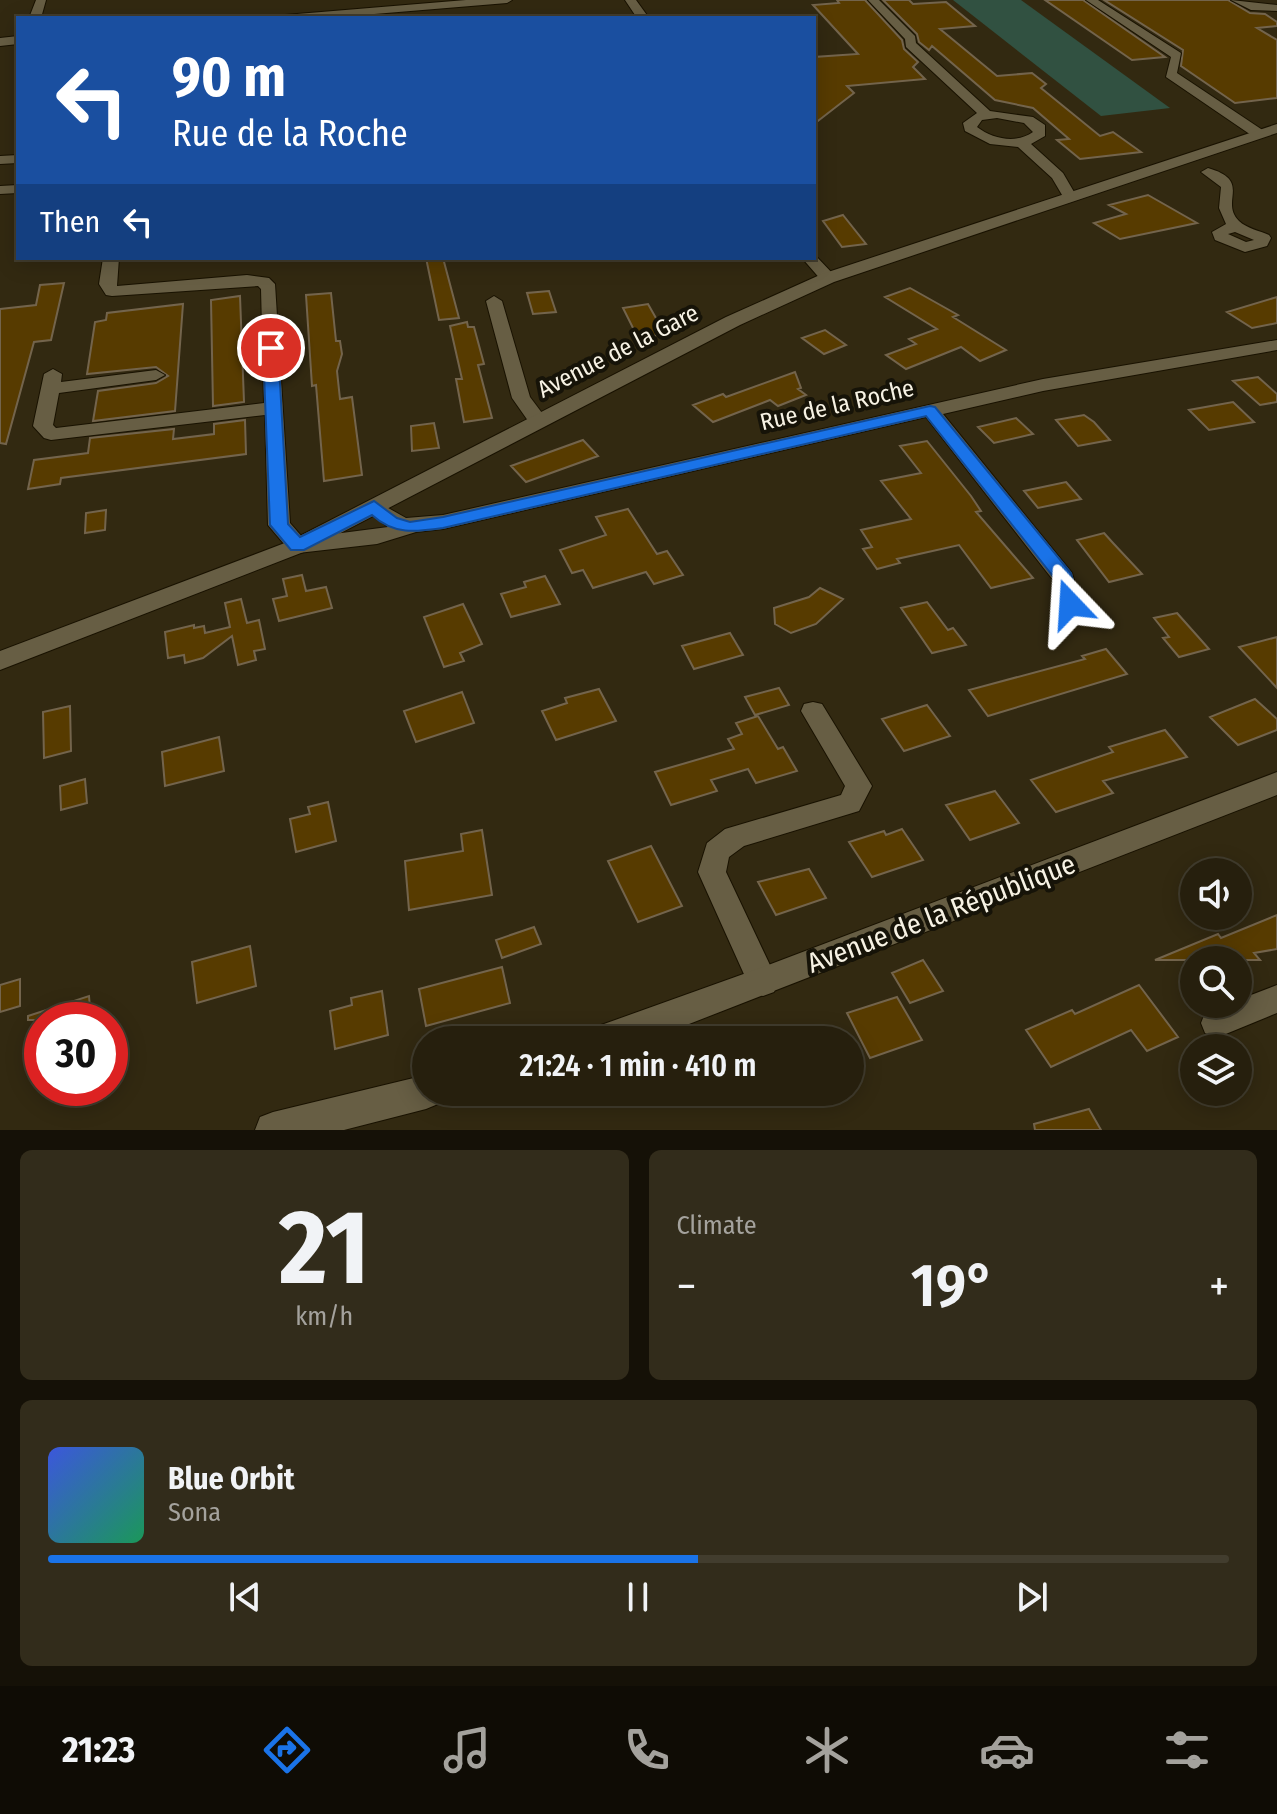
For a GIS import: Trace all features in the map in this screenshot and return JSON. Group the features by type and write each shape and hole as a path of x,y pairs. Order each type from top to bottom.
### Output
{"street":[{"path":"334,16 382,14 507,0"},
{"path":"873,0 904,28 911,38 910,44 986,115"},
{"path":"1091,0 1177,56 1170,74 1236,120 1270,130"},
{"path":"1236,0 1251,7 1277,8"},
{"path":"986,115 1019,116 1040,128 1037,137 1021,142 1000,141 973,132 970,123 986,115"},
{"name":"Avenue de la Gare","path":"0,661 298,546 733,321 828,278 1270,130"},
{"path":"1021,142 1058,176 1070,197"},
{"path":"1208,172 1224,180 1228,187 1224,205 1226,216 1235,226"},
{"path":"1058,176 1094,190"},
{"path":"111,260 107,284 112,291 131,292 247,280 263,281 269,288 279,525 298,546"},
{"path":"812,260 828,278"},
{"path":"494,301 521,398 538,421"},
{"name":"Rue de la Roche","path":"298,546 377,537 410,527 1119,370 1277,345"},
{"path":"156,375 52,382 43,426 51,434 272,408"},
{"path":"930,410 1064,578 1070,604"},
{"path":"374,507 391,522 410,527"},
{"path":"763,982 712,872 717,851 735,837 850,803 859,786 813,711"},
{"name":"Avenue de la République","path":"642,1026 1277,783"},
{"path":"1216,1023 1277,999"},
{"path":"273,1130 412,1095"}],"green space":[{"path":"953,0 1021,0 1170,108 1101,116"}],"building":[{"path":"837,0 865,0 902,40 904,49 918,62 913,67 925,79 847,86 854,93 816,122 816,57 858,54 813,5 839,3"},
{"path":"883,0 909,0 913,4 946,2 975,26 940,29 997,76 1032,73 1046,84 1041,88 1100,136 1113,132 1141,152 1080,159 1057,140 1069,139 1033,108 995,100 932,46 929,50 919,42 917,34"},
{"path":"1045,0 1083,0 1165,57 1132,60"},
{"path":"1104,0 1228,0 1250,13 1265,14 1277,22 1277,26 1257,28 1277,40 1277,98 1235,103 1181,66 1183,50"},
{"path":"1148,195 1197,223 1120,239 1094,223 1126,214 1109,205"},
{"path":"843,215 866,244 842,247 823,221"},
{"path":"426,260 444,260 459,318 439,320"},
{"path":"64,283 51,340 34,342 6,444 0,443 0,309 36,305 40,285"},
{"path":"910,288 958,315 953,317 1006,350 980,361 961,347 906,369 886,355 916,344 909,339 937,329 885,297"},
{"path":"549,291 556,312 533,314 527,293"},
{"path":"331,293 336,341 340,341 342,354 337,371 340,399 352,397 362,475 324,481 316,385 312,386 306,295"},
{"path":"240,296 244,402 213,406 211,300"},
{"path":"1277,297 1277,323 1252,328 1227,312"},
{"path":"183,304 175,411 93,421 98,391 156,383 168,376 156,367 87,374 95,322 106,320 107,313"},
{"path":"648,304 665,334 638,338 623,308"},
{"path":"467,322 468,327 474,327 484,364 478,365 492,418 464,422 456,379 462,379 450,326"},
{"path":"825,330 846,345 824,354 802,338"},
{"path":"795,372 801,388 798,389 806,395 778,406 770,400 713,422 693,405 723,394 726,397"},
{"path":"1258,377 1277,394 1277,402 1260,405 1233,381"},
{"path":"1233,402 1254,422 1209,430 1189,410"},
{"path":"1084,415 1110,440 1078,446 1056,420"},
{"path":"1016,418 1033,434 994,443 978,427"},
{"path":"245,420 246,454 61,478 60,484 28,489 34,460 88,453 90,438 174,429 173,439 214,434 214,424"},
{"path":"434,423 439,448 412,451 411,426"},
{"path":"583,440 598,456 526,482 511,466"},
{"path":"927,441 981,511 976,512 1033,578 991,588 959,545 897,559 900,563 877,569 863,549 872,547 861,530 911,519 881,481 921,473 900,446"},
{"path":"1066,482 1081,499 1038,508 1024,491"},
{"path":"628,509 657,554 667,551 683,575 654,584 646,572 593,588 583,570 572,573 560,550 606,535 596,517"},
{"path":"106,510 105,530 85,533 86,513"},
{"path":"1104,533 1142,574 1109,582 1077,540"},
{"path":"302,575 306,591 326,587 332,608 279,621 273,599 287,596 283,579"},
{"path":"545,576 560,604 511,617 501,594 526,587 524,582"},
{"path":"820,588 843,599 816,624 791,633 775,624 774,608 809,597"},
{"path":"241,599 247,623 259,620 265,649 254,651 256,660 238,665 232,636 203,658 185,663 184,655 168,658 165,632 194,625 194,628 204,626 205,633 230,627 225,603"},
{"path":"927,602 948,630 953,628 966,645 932,653 901,608"},
{"path":"463,604 482,644 460,653 464,661 444,667 424,617"},
{"path":"1177,613 1209,649 1179,657 1163,638 1169,637 1154,618"},
{"path":"730,633 743,655 694,669 682,646"},
{"path":"1277,637 1277,688 1239,647"},
{"path":"1106,649 1127,674 988,716 969,690 1085,659 1082,656"},
{"path":"779,688 789,705 755,715 745,697"},
{"path":"599,689 616,721 556,740 542,711 567,703 565,698"},
{"path":"462,692 474,723 416,742 404,711"},
{"path":"1255,699 1277,719 1277,730 1238,745 1210,717"},
{"path":"927,705 950,736 904,751 882,719"},
{"path":"70,706 71,751 44,758 43,712"},
{"path":"758,716 778,749 783,747 797,771 756,783 748,769 711,780 717,791 671,805 655,772 734,749 728,739 742,734 736,723"},
{"path":"1165,730 1187,757 1103,781 1113,793 1056,812 1031,780 1113,752 1109,747"},
{"path":"219,737 224,771 165,786 162,752"},
{"path":"85,779 87,803 61,810 60,786"},
{"path":"995,791 1019,823 970,840 946,805"},
{"path":"328,802 336,841 296,852 290,819 310,814 308,807"},
{"path":"902,829 923,860 872,877 849,842"},
{"path":"482,830 492,895 409,910 405,861 463,851 461,834"},
{"path":"651,846 682,906 638,922 608,861"},
{"path":"809,869 826,898 776,915 758,882"},
{"path":"1277,915 1277,949 1254,953 1260,960 1252,960 1252,946 1189,946 1218,934 1221,938 1240,930 1252,930 1252,925"},
{"path":"534,927 541,944 502,958 496,940"},
{"path":"250,946 256,986 197,1003 192,962"},
{"path":"1180,950 1180,960 1155,960"},
{"path":"923,960 943,991 910,1003 892,973"},
{"path":"502,967 510,1003 426,1026 419,989"},
{"path":"20,979 20,1006 0,1012 0,985"},
{"path":"1139,985 1178,1037 1147,1051 1131,1030 1051,1067 1026,1030 1072,1010 1075,1014"},
{"path":"382,991 388,1035 335,1049 330,1011 352,1005 351,998"},
{"path":"89,996 90,1002 71,1002"},
{"path":"897,997 922,1040 870,1058 864,1046 864,1026 854,1026 847,1013"},
{"path":"1089,1109 1101,1130 1035,1130 1034,1124"}],"route":[{"path":"271,348 279,525 298,546 374,507 391,522 410,527 443,522 930,410 1064,578 1070,604"}]}
